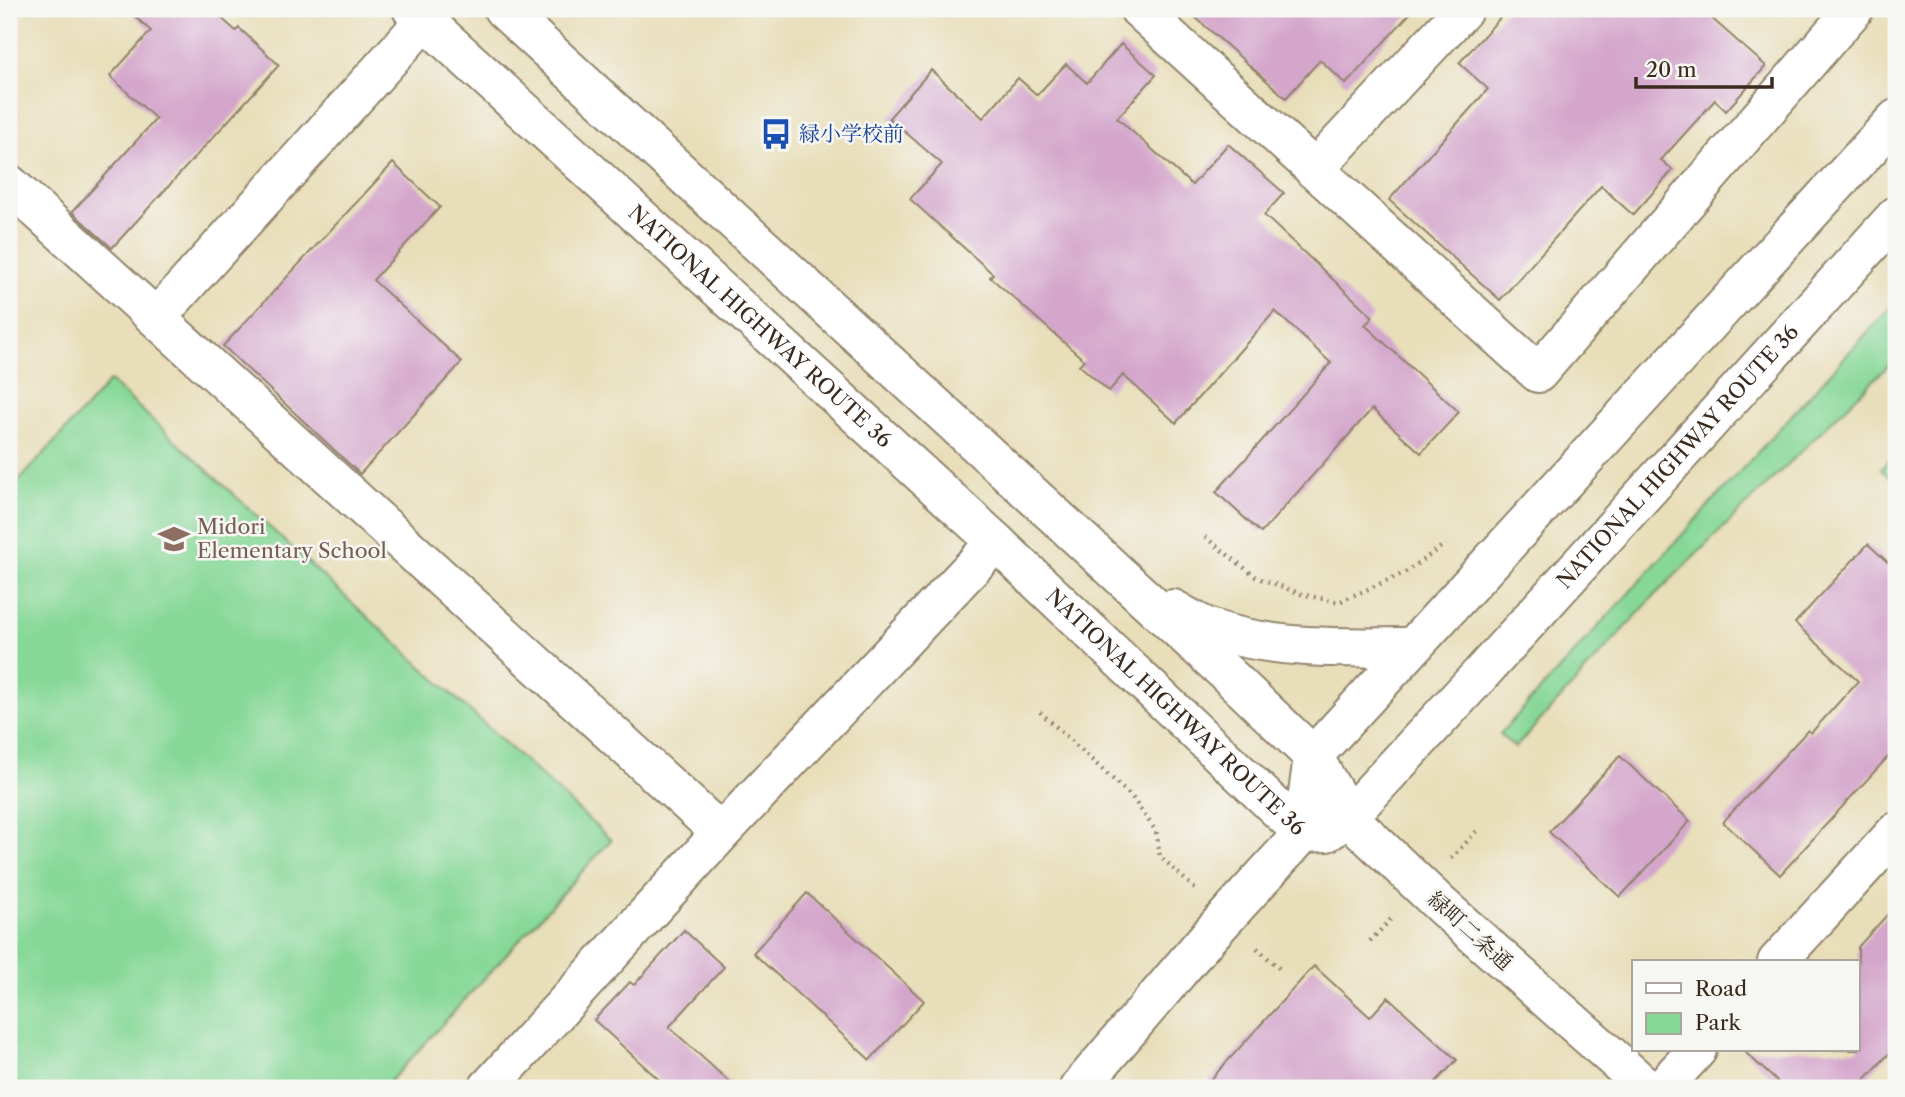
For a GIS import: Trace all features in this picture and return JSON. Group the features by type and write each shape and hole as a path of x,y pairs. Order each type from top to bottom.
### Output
{"main road":[{"path":"503,9 1313,756"},
{"path":"1139,9 1538,373 1854,9"},
{"path":"1314,170 1464,9"},
{"path":"156,318 424,13"},
{"name":"NATIONAL HIGHWAY ROUTE 36","path":"424,13 996,542 1303,833 1327,832 1348,817 1488,667 1896,216"},
{"path":"1079,1088 1208,937 1303,833 1313,756 1896,119"},
{"path":"9,184 721,833"},
{"path":"488,1088 721,833 996,542"},
{"path":"1137,591 1210,629 1247,638 1301,645 1411,647"},
{"name":"緑町二条通","path":"1313,756 1348,817 1442,906 1647,1088"},
{"path":"1779,960 1896,832"},
{"path":"1662,1088 1695,1052"}],"path":[{"path":"1040,712 1132,797 1156,831 1160,856 1282,971"}],"green space":[{"path":"1896,301 1896,358 1657,593 1515,748 1500,734"},
{"name":"Midori Elementary School","path":"110,381 611,840 384,1088 9,1088 9,492"},
{"path":"1896,452 1896,482 1881,469"}],"building":[{"path":"127,9 211,9 236,31 239,28 279,65 112,248 72,212 156,119 110,76 151,31"},
{"path":"1186,9 1414,9 1346,84 1320,60 1286,98"},
{"path":"1508,9 1701,9 1766,66 1726,111 1715,100 1661,160 1673,170 1633,215 1601,186 1500,300 1389,200 1488,89 1459,63"},
{"path":"1121,44 1156,75 1117,118 1192,185 1228,144 1284,193 1264,215 1373,317 1365,325 1459,412 1421,453 1372,409 1261,533 1216,492 1331,363 1275,311 1176,423 1123,375 1109,391 1079,365 1084,360 990,277 993,274 910,199 942,164 889,118 931,70 983,118 1018,78 1037,95 1066,64 1087,83"},
{"path":"393,163 440,207 373,280 462,362 360,474 223,346"},
{"path":"1868,544 1896,570 1896,748 1780,875 1723,822 1808,730 1811,733 1858,681 1795,623"},
{"path":"1620,756 1690,821 1620,897 1549,832"},
{"path":"807,893 924,1001 870,1060 753,953"},
{"path":"1896,905 1896,1046 1857,1088 1784,1088 1745,1052 1860,1052 1858,947"},
{"path":"684,930 724,967 669,1027 736,1088 668,1088 594,1020 630,982 634,985"},
{"path":"1314,966 1370,1017 1388,997 1457,1060 1430,1088 1203,1088"}],"place":[{"name":"緑小学校前","path":"776,134"},
{"name":"Midori Elementary School","path":"174,539"}]}
